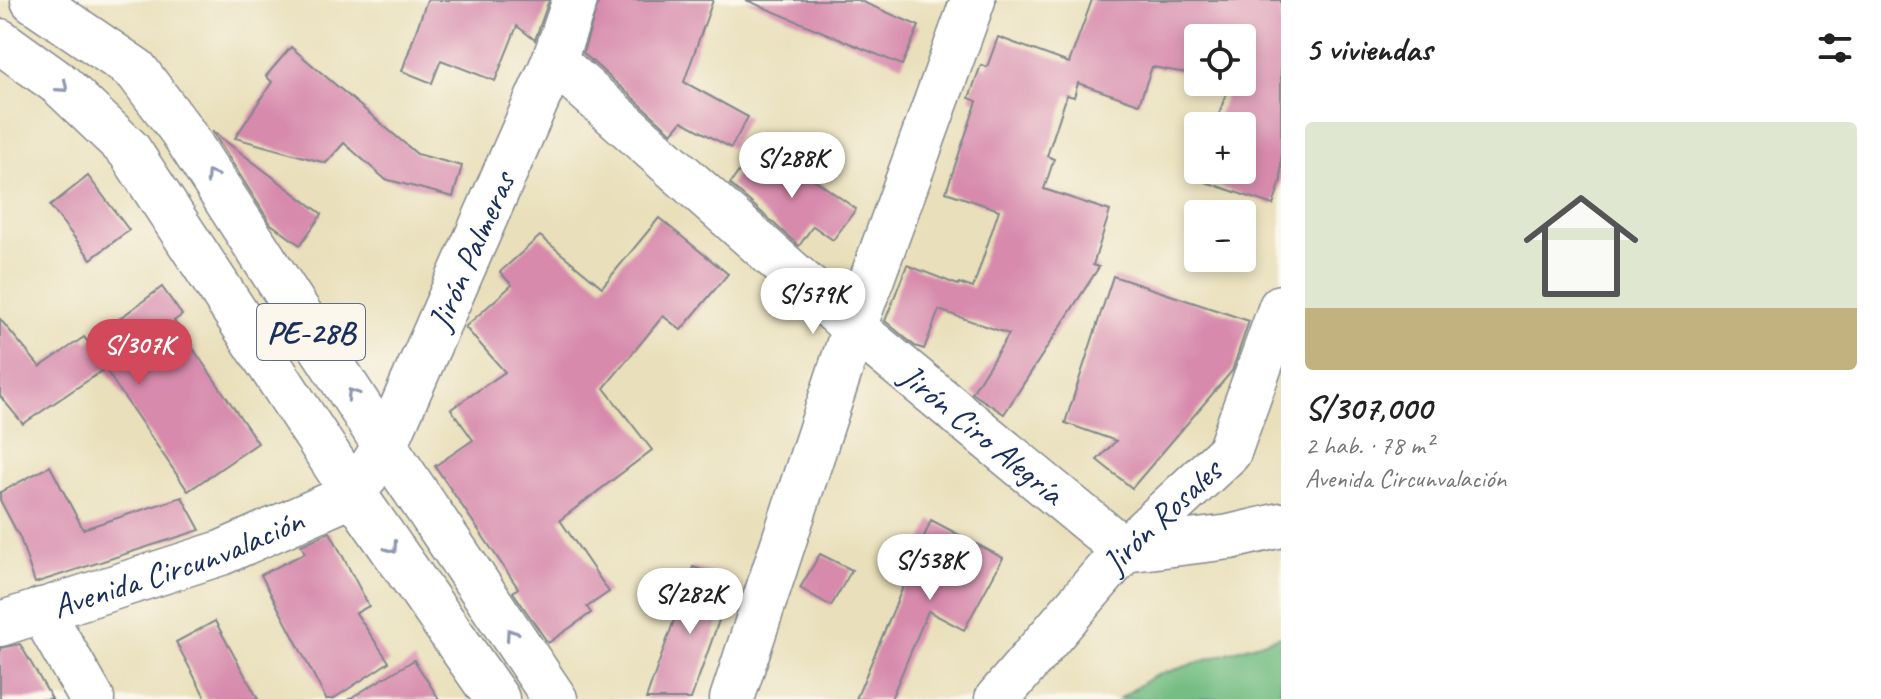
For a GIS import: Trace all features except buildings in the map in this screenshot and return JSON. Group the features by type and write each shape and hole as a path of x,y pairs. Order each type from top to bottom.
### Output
{"main road":[{"name":"PE-28B","path":"33,0 136,70 181,130 385,446 555,699"},
{"name":"Jirón Palmeras","path":"354,494 385,446 554,61 575,0"},
{"path":"732,699 854,328 973,0"},
{"name":"PE-28B","path":"0,41 61,85 129,150 354,494 497,699"},
{"name":"Jirón Ciro Alegría","path":"554,61 854,328 1124,550"},
{"name":"Jirón Rosales","path":"997,699 1124,550 1229,452 1281,307"},
{"name":"Avenida Circunvalación","path":"0,624 221,553 354,494"},
{"path":"1124,550 1230,537 1281,525"},
{"path":"41,610 92,699"}],"green space":[{"path":"1281,636 1281,699 1119,699 1152,677"}]}
